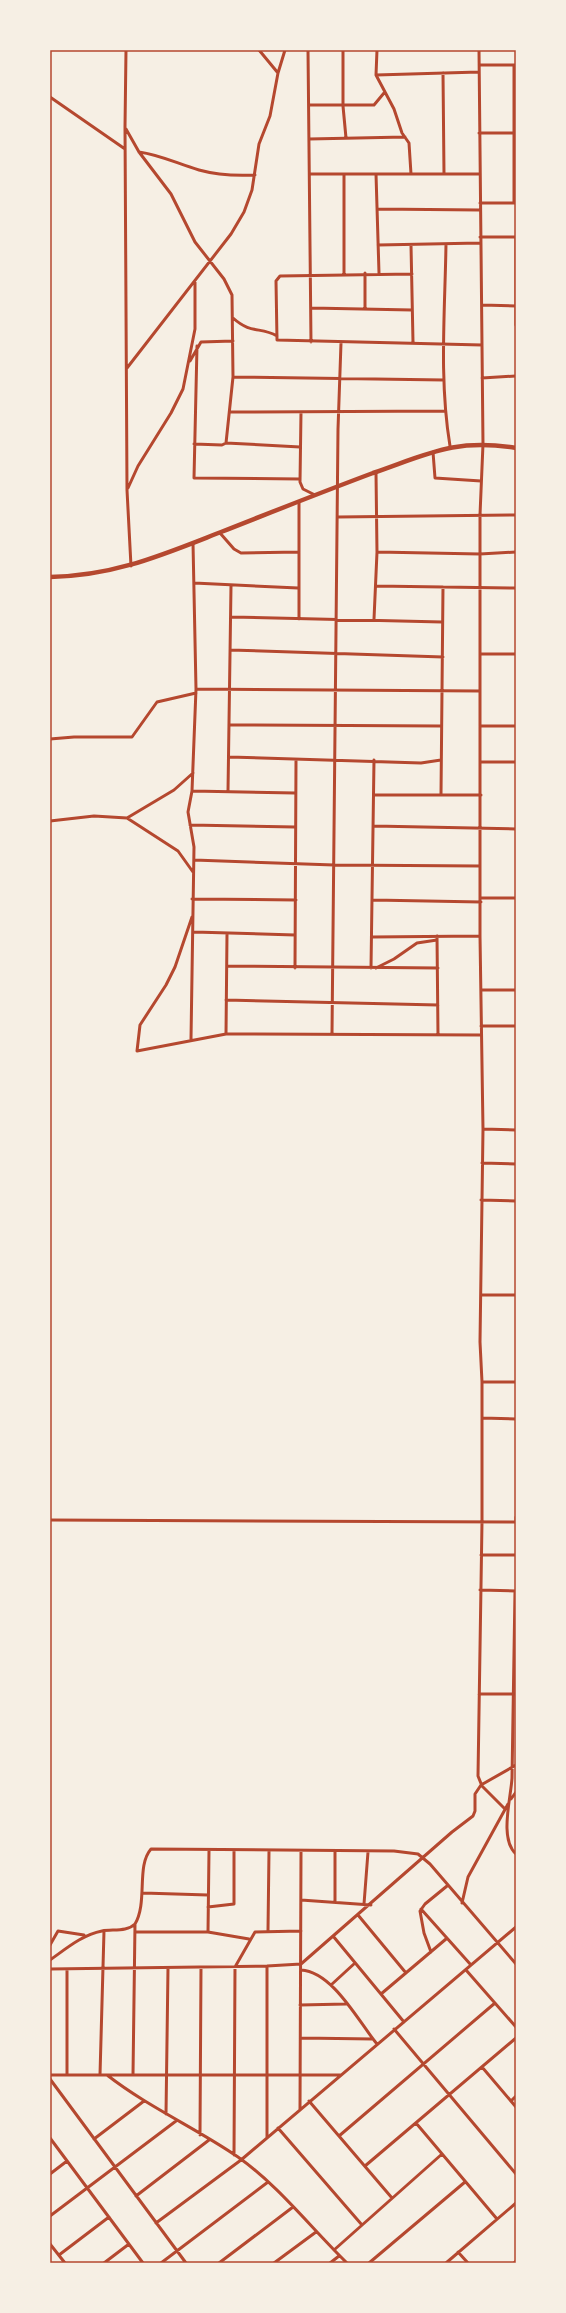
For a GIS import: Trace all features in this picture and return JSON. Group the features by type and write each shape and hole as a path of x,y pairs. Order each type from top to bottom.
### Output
{"highway":[{"path":"50,577 88,575 131,566 220,533 338,486 450,446 482,444 516,448"}],"street":[{"path":"126,50 125,148 127,490 131,566"},
{"path":"259,50 278,73"},
{"path":"127,368 195,281 241,219 248,205 255,176 259,144 273,104 278,73 285,50"},
{"path":"308,50 311,342"},
{"path":"343,50 343,106 346,138"},
{"path":"376,50 376,75 384,93 394,109 409,144 411,174"},
{"path":"479,50 479,174 482,305 482,444 480,515 480,990 483,1129 481,1200 482,1295 480,1342 482,1382 482,1522 478,1776 481,1785 505,1810"},
{"path":"479,65 515,65 516,166 515,203 480,203"},
{"path":"376,75 479,72"},
{"path":"443,73 444,174"},
{"path":"308,105 343,106 374,104 384,93"},
{"path":"50,97 125,148"},
{"path":"125,127 139,152 171,194 192,237 210,260 230,291 233,318 233,377 226,442"},
{"path":"479,133 515,133"},
{"path":"310,139 405,137"},
{"path":"139,152 163,156 200,170 229,175 255,176"},
{"path":"310,174 479,174"},
{"path":"344,174 344,275"},
{"path":"376,174 379,273"},
{"path":"376,209 480,210"},
{"path":"480,237 516,237 516,325"},
{"path":"378,245 480,243"},
{"path":"446,244 444,380 445,411 450,446"},
{"path":"411,245 413,342"},
{"path":"364,273 365,308"},
{"path":"412,274 286,274 277,278 277,340 341,343 413,342 482,345"},
{"path":"127,490 138,466 178,400 183,388 195,329 195,281"},
{"path":"482,305 516,306"},
{"path":"311,308 412,310"},
{"path":"233,318 247,329 266,332 277,336"},
{"path":"188,364 197,346 204,342 233,341"},
{"path":"332,1034 335,760 334,727 337,654 338,413 341,343"},
{"path":"197,346 194,479 300,479"},
{"path":"482,378 516,376"},
{"path":"233,377 444,380"},
{"path":"230,412 338,413 445,411"},
{"path":"301,412 300,479 302,488 315,495"},
{"path":"194,444 222,445 226,442 300,447"},
{"path":"433,452 434,478 481,481"},
{"path":"374,619 377,552 376,473"},
{"path":"299,502 298,588 300,619"},
{"path":"338,517 516,515"},
{"path":"220,533 234,549 241,553 299,552"},
{"path":"191,1039 194,932 192,899 194,860 189,807 192,791 196,693 193,543"},
{"path":"377,552 480,554 516,552"},
{"path":"194,583 231,586 298,588"},
{"path":"228,791 231,586"},
{"path":"376,586 516,588"},
{"path":"441,795 443,587"},
{"path":"231,617 336,620 374,619 442,622"},
{"path":"230,650 442,657"},
{"path":"480,654 516,654"},
{"path":"196,689 480,691"},
{"path":"50,739 74,737 132,737 157,702 196,693"},
{"path":"230,725 334,727 441,726"},
{"path":"480,726 516,726"},
{"path":"229,758 296,761 374,760 421,763 442,760"},
{"path":"373,968 374,760"},
{"path":"295,968 296,761"},
{"path":"480,762 516,762"},
{"path":"127,818 174,790 193,773"},
{"path":"192,791 295,793"},
{"path":"374,795 480,795"},
{"path":"50,821 94,816 127,818 178,851 193,874"},
{"path":"190,825 295,827"},
{"path":"374,826 481,827 516,829"},
{"path":"194,860 334,865 480,866"},
{"path":"481,898 516,898"},
{"path":"192,899 296,900"},
{"path":"373,900 481,902"},
{"path":"193,913 175,967 166,985 140,1025 137,1051 191,1039 226,1034 481,1035"},
{"path":"194,932 296,935"},
{"path":"226,1034 227,934"},
{"path":"372,937 437,938 480,936"},
{"path":"373,968 394,959 417,943 437,938"},
{"path":"437,938 438,1035"},
{"path":"227,966 295,968 438,968"},
{"path":"480,990 516,990"},
{"path":"226,1000 438,1005"},
{"path":"481,1026 516,1026"},
{"path":"483,1129 516,1130"},
{"path":"482,1163 516,1164"},
{"path":"481,1200 516,1201"},
{"path":"482,1295 516,1295"},
{"path":"482,1382 516,1382"},
{"path":"482,1418 516,1419"},
{"path":"50,1520 516,1522 516,1517"},
{"path":"481,1555 516,1555"},
{"path":"480,1590 515,1591 515,1694 511,1800 507,1815 511,1848 516,1854"},
{"path":"479,1694 515,1694"},
{"path":"50,1969 236,1967 301,1964 424,1859 452,1832 473,1816 475,1811 475,1794 481,1785 516,1765"},
{"path":"462,1903 469,1875 516,1792"},
{"path":"133,2075 135,1924 140,1914 145,1860 151,1849 415,1853 424,1859 516,1964"},
{"path":"208,1932 209,1851"},
{"path":"208,1907 234,1904 234,1851"},
{"path":"268,1930 269,1851"},
{"path":"300,2109 301,1852"},
{"path":"335,1852 335,1901"},
{"path":"364,1904 368,1852"},
{"path":"421,1909 447,1886"},
{"path":"143,1893 208,1894"},
{"path":"301,1900 335,1901 371,1905"},
{"path":"421,1909 446,1939 471,1965"},
{"path":"421,1909 422,1928 431,1952"},
{"path":"358,1915 406,1973"},
{"path":"50,1945 58,1931 85,1935 104,1931 126,1929 135,1924"},
{"path":"156,2223 241,2160 516,1926"},
{"path":"234,2155 236,1967 249,1939 255,1932 268,1930 301,1931"},
{"path":"100,2075 101,1969 104,1931"},
{"path":"135,1932 208,1932 249,1939"},
{"path":"50,1960 85,1935"},
{"path":"333,1936 404,2022"},
{"path":"381,1994 446,1939"},
{"path":"331,1985 355,1963"},
{"path":"267,1966 267,2137"},
{"path":"200,2135 201,1967"},
{"path":"166,2114 168,1968"},
{"path":"67,1969 67,2075"},
{"path":"301,1970 314,1973 331,1985 377,2044"},
{"path":"466,1970 516,2028"},
{"path":"339,2136 495,2003"},
{"path":"300,2005 346,2004"},
{"path":"394,2030 516,2174"},
{"path":"300,2038 373,2039"},
{"path":"365,2166 516,2038"},
{"path":"482,2067 516,2107"},
{"path":"50,2075 341,2074"},
{"path":"108,2075 144,2101 241,2160 268,2182 347,2263"},
{"path":"50,2079 186,2263"},
{"path":"511,2101 516,2096"},
{"path":"94,2139 144,2101"},
{"path":"310,2101 392,2198"},
{"path":"50,2216 176,2121"},
{"path":"416,2122 497,2219"},
{"path":"278,2128 362,2225"},
{"path":"50,2138 143,2263"},
{"path":"136,2196 209,2140"},
{"path":"334,2250 442,2154"},
{"path":"50,2174 67,2161"},
{"path":"161,2263 268,2182"},
{"path":"369,2263 465,2182"},
{"path":"446,2263 516,2204"},
{"path":"219,2263 293,2207"},
{"path":"59,2255 109,2217"},
{"path":"274,2263 316,2232"},
{"path":"50,2244 65,2263"},
{"path":"104,2263 129,2244"},
{"path":"458,2252 468,2263"},
{"path":"330,2263 339,2256"}]}
